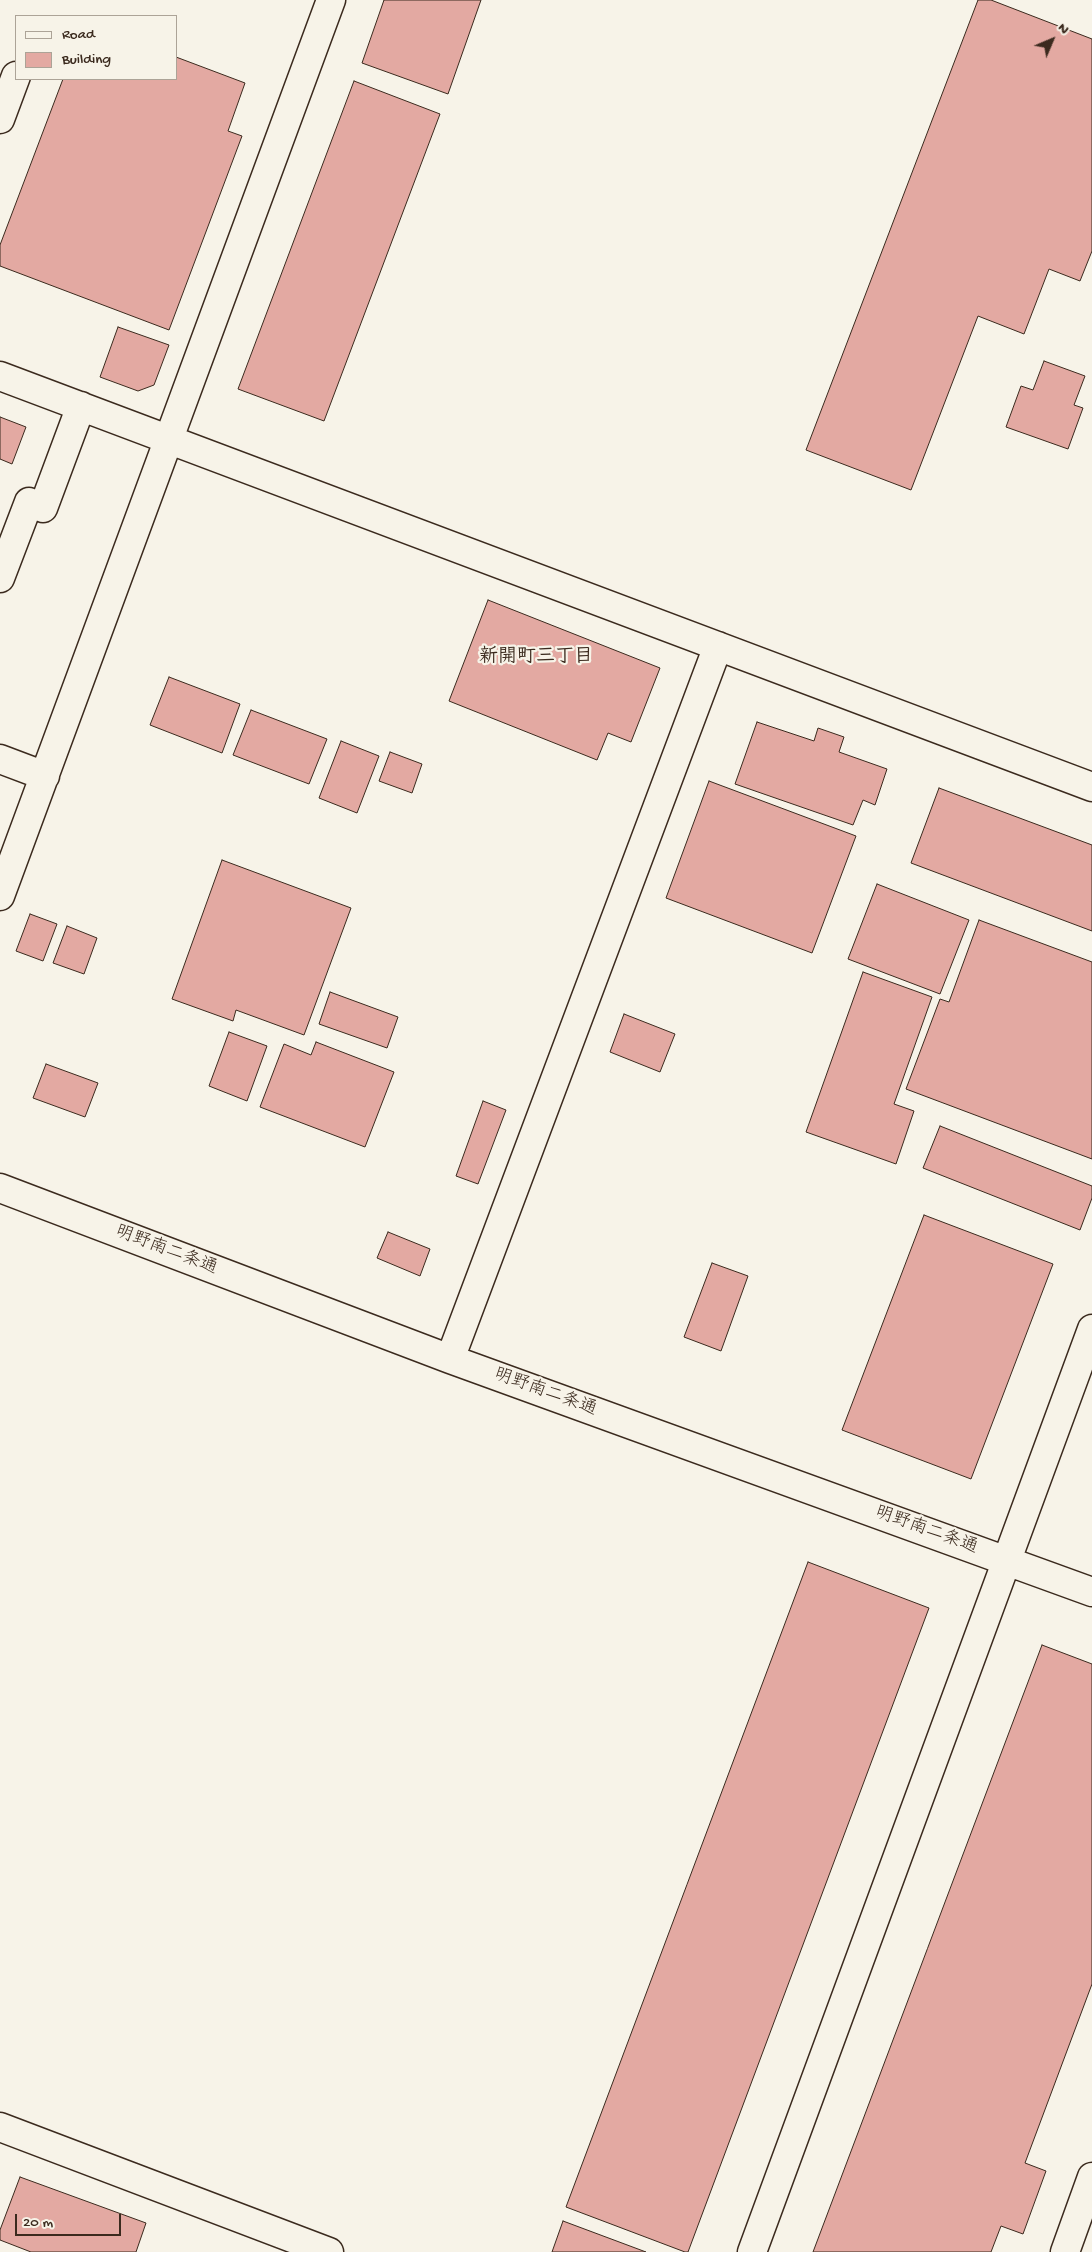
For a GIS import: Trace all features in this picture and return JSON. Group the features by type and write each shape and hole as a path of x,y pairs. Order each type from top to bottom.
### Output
{"street":[{"path":"0,896 331,0"},
{"path":"0,119 15,79"},
{"path":"0,376 1092,787"},
{"path":"0,578 28,502 43,508 81,406"},
{"path":"450,1359 718,646"},
{"path":"0,759 45,776"},
{"name":"明野南二条通","path":"0,1188 450,1359 1092,1592"},
{"path":"752,2252 1092,1329"},
{"path":"0,2127 329,2252"},
{"path":"1065,2252 1092,2177"}],"building":[{"path":"384,0 481,0 448,94 362,63"},
{"path":"978,0 991,0 1092,39 1092,251 1080,281 1049,269 1024,334 978,316 911,490 806,450"},
{"path":"178,58 245,83 228,131 242,136 169,330 0,266 0,245 63,80 178,80"},
{"path":"354,81 440,114 324,421 238,389"},
{"path":"118,327 169,345 154,385 138,391 100,377"},
{"path":"1044,361 1085,376 1074,405 1083,408 1068,449 1006,427 1021,386 1033,390"},
{"path":"0,417 26,427 12,464 0,459"},
{"path":"488,600 660,668 631,742 608,733 597,760 449,701"},
{"path":"169,677 240,704 222,753 150,725"},
{"path":"251,710 327,739 309,784 233,755"},
{"path":"757,722 814,741 818,728 844,737 839,752 887,769 875,805 863,800 853,825 735,784"},
{"path":"341,741 379,756 357,813 319,798"},
{"path":"390,752 422,764 412,793 379,781"},
{"path":"709,781 856,836 812,953 666,898"},
{"path":"939,788 1092,845 1092,931 911,863"},
{"path":"222,860 351,908 304,1035 236,1010 233,1021 172,999"},
{"path":"877,884 969,920 940,994 848,959"},
{"path":"30,914 57,924 43,961 16,951"},
{"path":"979,920 1092,962 1092,1159 906,1089 940,999 949,1002"},
{"path":"67,926 97,938 84,974 53,963"},
{"path":"863,972 932,997 894,1104 914,1111 896,1164 806,1132"},
{"path":"330,992 398,1017 387,1048 319,1024"},
{"path":"624,1014 675,1034 660,1072 610,1052"},
{"path":"229,1032 267,1046 247,1101 209,1086"},
{"path":"316,1042 394,1072 365,1147 260,1107 284,1044 311,1055"},
{"path":"46,1064 98,1083 85,1117 33,1098"},
{"path":"483,1101 506,1110 478,1184 456,1176"},
{"path":"940,1126 1092,1186 1092,1198 1080,1230 923,1168"},
{"path":"924,1215 1053,1264 971,1479 842,1430"},
{"path":"388,1232 430,1249 420,1276 377,1258"},
{"path":"712,1263 748,1276 721,1351 684,1337"},
{"path":"808,1562 929,1608 688,2252 685,2252 566,2207"},
{"path":"1042,1645 1092,1664 1092,1984 1025,2163 1046,2171 1023,2234 1001,2226 991,2252 813,2252"},
{"path":"20,2177 146,2223 136,2252 31,2252 0,2240 0,2230"},
{"path":"563,2221 646,2252 552,2252"}],"district":[{"name":"新開町三丁目","path":"536,658"}]}
